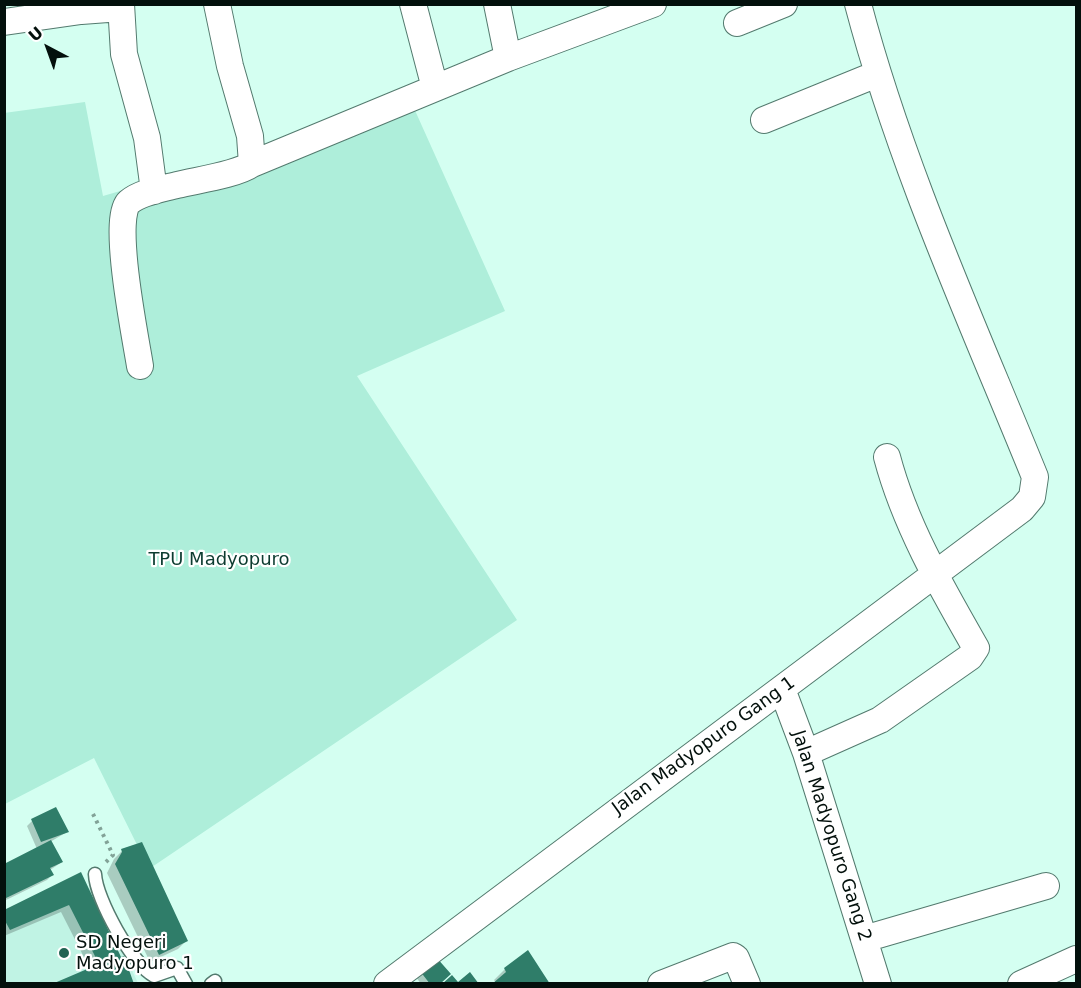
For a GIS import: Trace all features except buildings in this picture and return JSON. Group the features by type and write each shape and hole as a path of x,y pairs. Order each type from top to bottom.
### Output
{"street":[{"path":"217,4 230,66 250,136 252,164"},
{"path":"413,4 435,88"},
{"path":"497,4 507,56"},
{"path":"140,366 121,227 124,210 129,202 154,191 252,164 507,56 653,4"},
{"path":"737,23 784,4"},
{"path":"764,120 878,74 858,4"},
{"path":"4,22 121,6 124,54 147,138 154,191"},
{"name":"Jalan Madyopuro Gang 1","path":"387,984 619,808 1022,509 1032,497 1035,477 914,177 878,74"},
{"path":"806,753 880,720 970,657 976,648 933,575 893,480 887,457"},
{"name":"Jalan Madyopuro Gang 2","path":"782,689 806,753 878,984"},
{"path":"864,939 1046,886"},
{"path":"661,984 733,956 747,984"},
{"path":"1021,984 1077,959"}],"lane":[{"path":"95,874 98,892 112,922 144,970 154,976 177,968 186,984"}],"path":[{"path":"93,814 114,855 95,874"}],"shaded area":[{"name":"SD Negeri Madyopuro 1","path":"92,887 138,983 5,984 5,922"}],"green space":[{"name":"TPU Madyopuro","path":"85,102 103,196 413,106 505,311 357,376 517,620 149,869 94,758 5,804 4,113"}],"place":[{"name":"SD Negeri Madyopuro 1","path":"64,953"}]}
